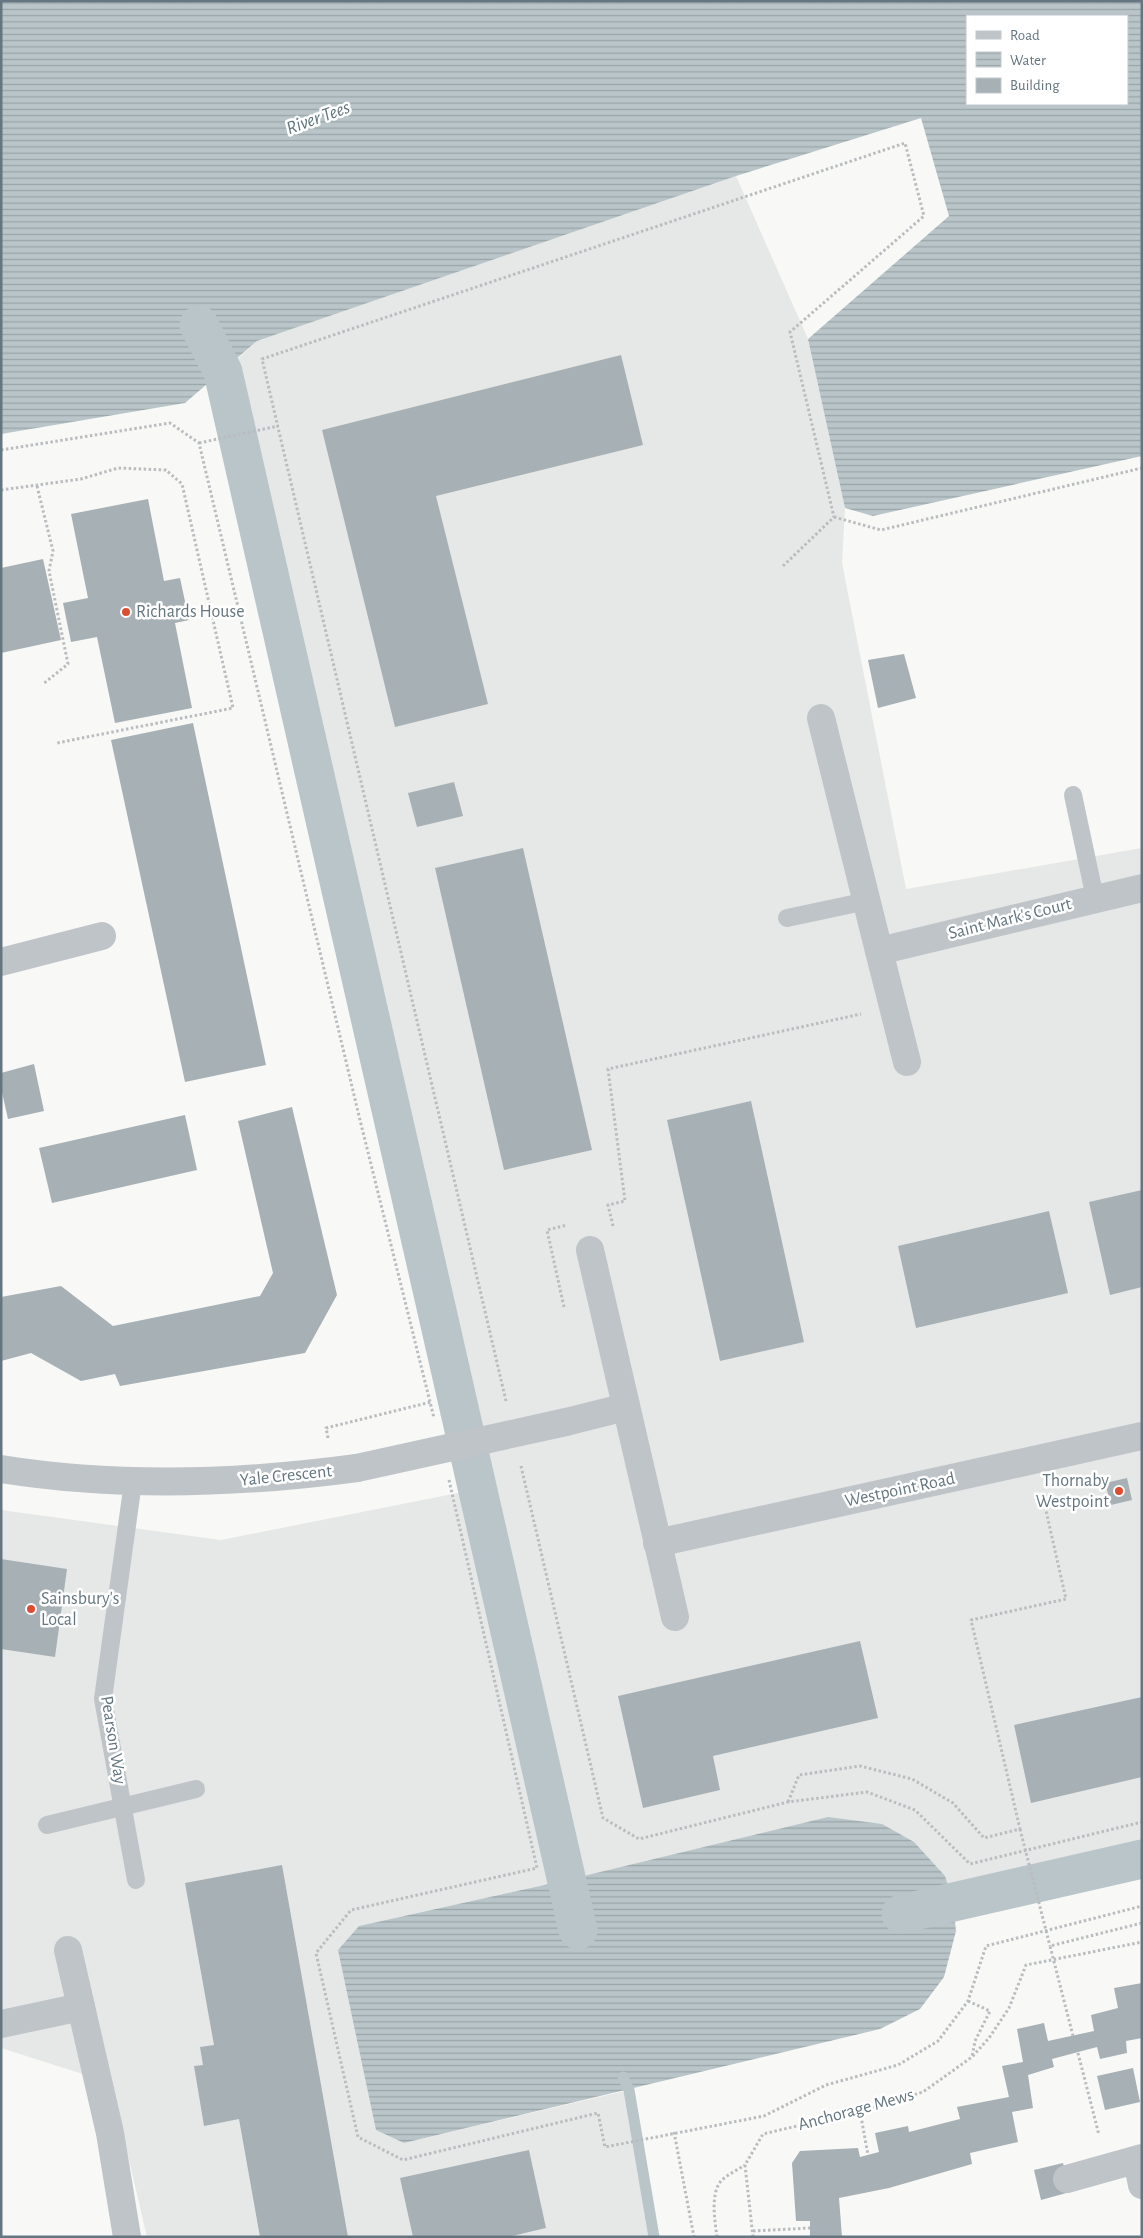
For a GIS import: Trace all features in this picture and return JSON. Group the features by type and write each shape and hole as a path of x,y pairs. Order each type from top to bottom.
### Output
{"street":[{"path":"821,718 908,1062"},
{"name":"Saint Mark's Court","path":"879,950 1142,888"},
{"path":"1,962 102,936"},
{"path":"590,1250 674,1617"},
{"name":"Yale Crescent","path":"1,1469 45,1476 133,1482 200,1483 261,1480 357,1468 566,1422 626,1406"},
{"name":"Westpoint Road","path":"657,1543 1142,1436"},
{"path":"68,1950 110,2133 128,2237"},
{"path":"1,2024 81,2007"},
{"path":"1067,2179 1107,2167 1140,2168"}],"lane":[{"path":"1073,795 1096,898"},
{"path":"787,918 867,900"},
{"name":"Pearson Way","path":"133,1482 103,1699 136,1880"},
{"path":"47,1825 196,1789"}],"path":[{"path":"508,1409 262,360 905,143 924,216 790,332 834,517"},
{"path":"1,450 170,423 199,443 356,1107 435,1421"},
{"path":"199,443 278,426"},
{"path":"1,490 81,479 118,468 166,470 182,484 233,708 57,743"},
{"path":"834,517 881,530 1142,468"},
{"path":"37,486 53,551 49,571 68,664 43,684"},
{"path":"783,566 834,517"},
{"path":"608,1205 625,1201 608,1069 893,1007"},
{"path":"326,1428 430,1402"},
{"path":"519,1457 603,1818 639,1839 788,1802 867,1792 915,1810 970,1864 1142,1822"},
{"path":"1034,1460 1066,1599 972,1620 1020,1829 1074,2036"},
{"path":"448,1480 537,1868 352,1910 316,1953 358,2137 403,2160 598,2113 605,2147 622,2142 764,2116 826,2085 898,2065 938,2041 968,2001 986,1946 1142,1906"},
{"path":"788,1802 799,1775 860,1766 912,1779 953,1803 984,1838 1020,1829"},
{"path":"1050,1946 1142,1923"},
{"name":"Anchorage Mews","path":"745,2165 763,2134 860,2111 923,2092 972,2058 989,2038 1009,2008 1026,1965 1142,1942"},
{"path":"968,2001 990,2011 975,2041 972,2058"},
{"path":"1078,2053 1107,2167"},
{"path":"860,2111 868,2155"},
{"path":"674,2132 694,2237"},
{"path":"717,2237 714,2221 716,2197 720,2182 745,2165 753,2237"},
{"path":"753,2231 810,2228"}],"shaded area":[{"path":"736,176 808,339 845,508 842,563 906,889 1142,848 1142,1859 953,1901 944,1876 567,1880 359,1926 404,2143 629,2090 654,2237 147,2237 111,2083 1,2048 1,1510 221,1540 488,1487 389,1055 223,372 257,341"}],"water":[{"name":"River Tees","path":"1,1 1142,1 1142,456 873,516 845,508 808,339 949,216 921,118 736,176 257,341 185,403 1,434"},
{"path":"828,1817 882,1824 914,1842 945,1876 953,1901 956,1931 944,1977 920,2009 880,2029 404,2143 376,2130 338,1950 359,1926 567,1880"}],"building":[{"path":"621,355 643,445 436,496 488,704 395,727 322,430"},
{"name":"Richards House","path":"148,499 164,581 180,578 189,620 175,623 192,708 115,723 97,637 71,642 63,603 88,598 71,514"},
{"path":"43,559 61,640 1,653 1,568"},
{"path":"904,654 916,698 878,708 868,660"},
{"path":"193,723 266,1065 185,1082 111,740"},
{"path":"454,782 463,816 417,827 408,793"},
{"path":"523,848 592,1150 504,1170 435,868"},
{"path":"34,1064 44,1111 8,1119 1,1088 1,1073"},
{"path":"751,1101 804,1342 720,1361 667,1120"},
{"path":"292,1107 337,1295 305,1353 120,1386 115,1374 81,1381 31,1353 1,1361 1,1297 61,1286 113,1326 260,1296 273,1273 238,1121"},
{"path":"185,1115 197,1170 52,1203 39,1148"},
{"path":"1142,1190 1142,1287 1110,1295 1089,1202"},
{"path":"1049,1211 1068,1293 916,1328 898,1246"},
{"name":"Thornaby Westpoint","path":"1127,1478 1132,1500 1111,1505 1105,1483"},
{"name":"Sainsbury's Local","path":"1,1559 67,1569 55,1657 1,1649"},
{"path":"860,1641 878,1718 713,1756 720,1790 643,1808 618,1696"},
{"path":"1142,1697 1142,1777 1031,1803 1014,1725"},
{"path":"282,1865 348,2237 260,2237 239,2119 204,2126 194,2066 203,2065 200,2047 214,2045 185,1883"},
{"path":"1142,1983 1142,2038 1126,2041 1127,2053 1100,2059 1097,2047 1052,2059 1054,2067 1028,2075 1033,2108 1012,2112 1018,2142 970,2153 972,2164 889,2188 839,2198 842,2237 810,2237 810,2221 796,2221 792,2163 800,2151 858,2148 860,2157 879,2152 875,2133 908,2126 909,2132 960,2119 957,2107 1009,2097 1002,2066 1023,2062 1017,2029 1044,2023 1048,2041 1094,2031 1091,2015 1118,2008 1114,1988"},
{"path":"1133,2068 1140,2102 1105,2110 1097,2076"},
{"path":"529,2150 546,2228 508,2237 413,2237 400,2178"},
{"path":"1063,2163 1070,2192 1041,2200 1034,2170"}],"waterway":[{"path":"199,325 223,372 578,1930"},
{"path":"901,1914 1142,1859"},
{"path":"623,2077 629,2090 654,2237"}],"place":[{"name":"Richards House","path":"126,612"},
{"name":"Thornaby Westpoint","path":"1119,1491"},
{"name":"Sainsbury's Local","path":"31,1609"}]}
